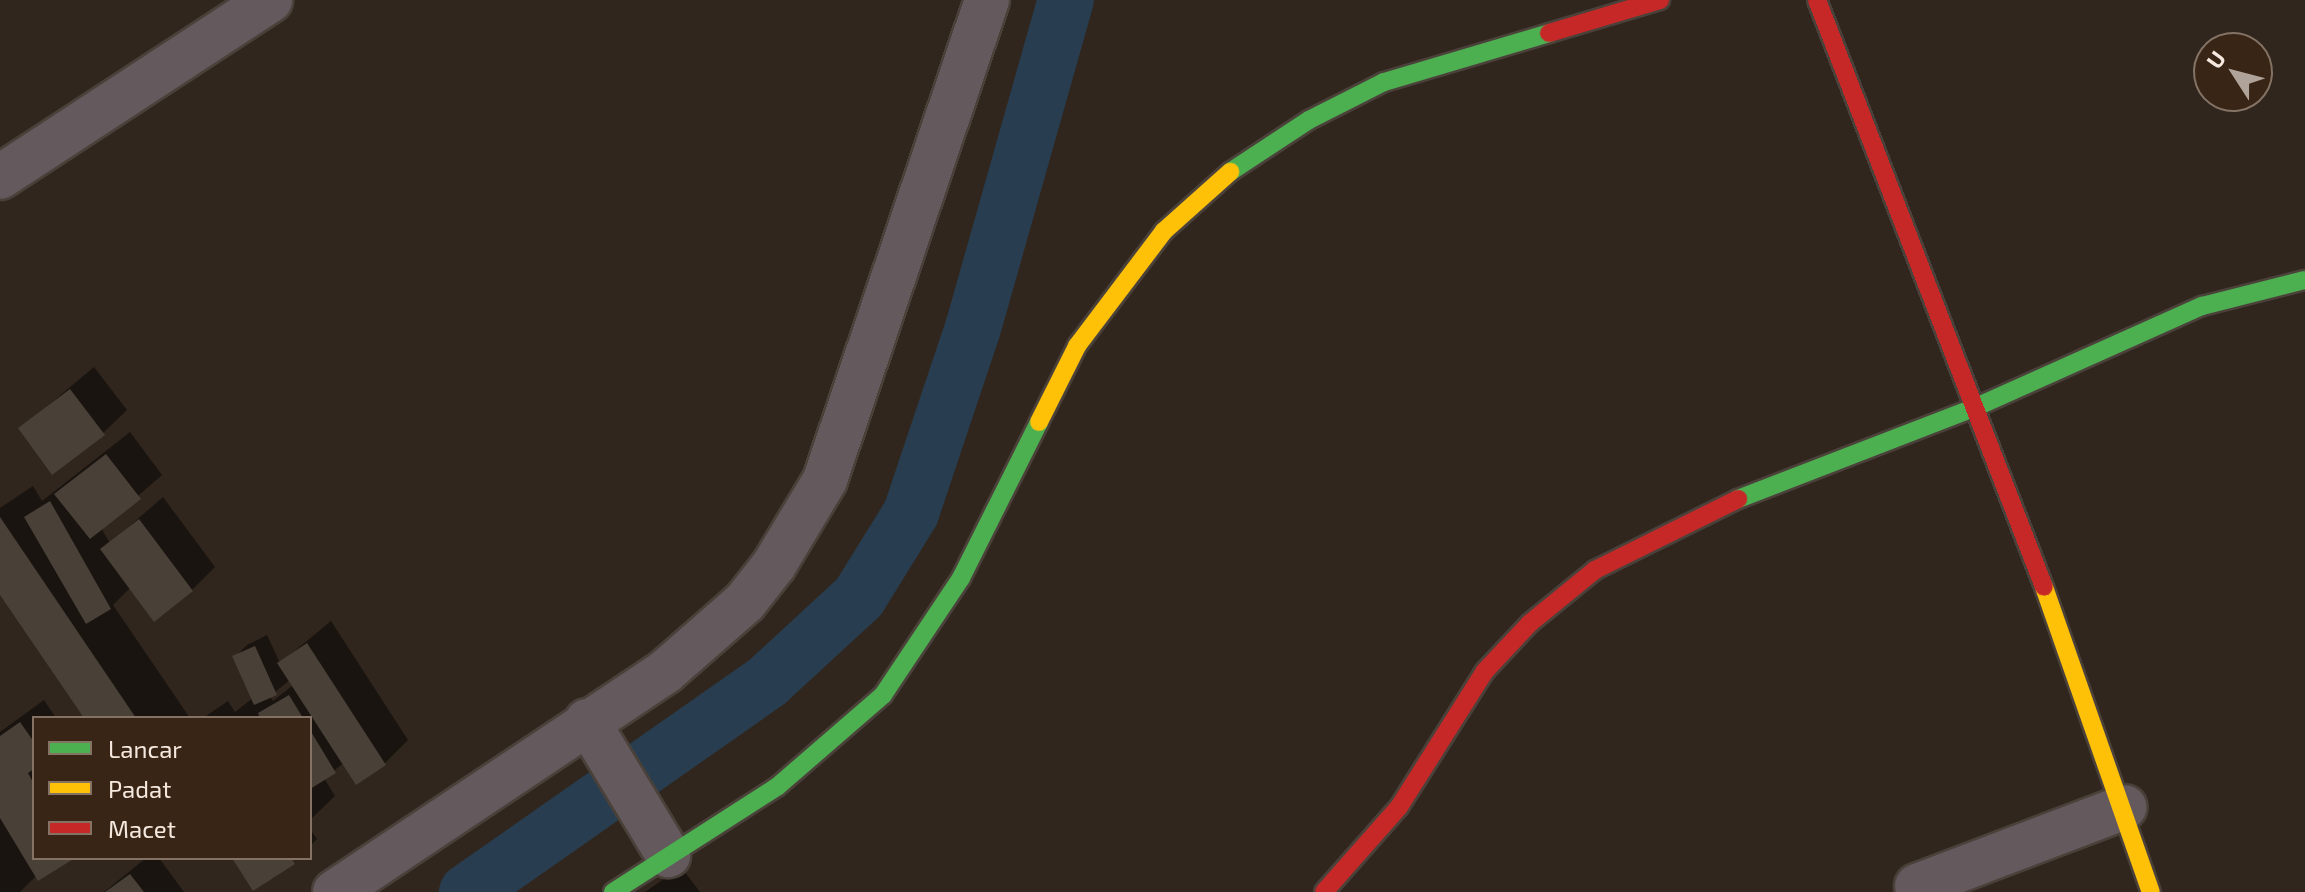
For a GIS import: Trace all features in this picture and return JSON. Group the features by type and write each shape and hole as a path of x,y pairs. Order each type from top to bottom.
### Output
{"street":[{"path":"0,177 270,0"},
{"path":"335,892 591,730 665,672 745,602 802,525 825,480 987,0"},
{"path":"613,892 658,841 778,786 883,695 961,578 1077,346 1164,231 1221,178 1309,120 1384,82 1660,0"},
{"path":"1817,0 2062,634 2125,807 2151,892"},
{"path":"1324,892 1399,807 1485,671 1530,623 1595,570 1759,489 1976,407 2202,306 2305,280"},
{"path":"591,730 658,841"},
{"path":"1917,886 2125,807"}],"building":[{"path":"70,389 105,435 52,475 18,428"},
{"path":"106,454 141,499 90,539 54,494"},
{"path":"50,501 111,609 86,624 24,517"},
{"path":"0,517 135,716 83,716 0,595"},
{"path":"139,519 193,591 154,622 100,549"},
{"path":"307,643 386,765 356,785 277,663"},
{"path":"255,646 277,695 254,705 232,656"},
{"path":"289,695 302,716 259,716 258,713"},
{"path":"20,722 32,739 32,770 28,773 32,780 32,860 72,860 38,881 0,818 0,736"},
{"path":"312,733 336,773 312,788"},
{"path":"233,860 292,860 295,864 253,891"},
{"path":"130,874 144,892 105,892"}],"waterway":[{"path":"467,892 768,681 859,597 911,513 973,328 1066,0"}],"traffic: fast":[{"path":"1230,172 1309,120 1384,82 1549,33"},
{"path":"1738,499 1976,407 2202,306 2305,280"},
{"path":"613,892 778,786 883,695 961,578 1039,422"}],"traffic: slow":[{"path":"1039,422 1077,346 1164,231 1230,172"},
{"path":"2044,587 2151,892"}],"traffic: jam":[{"path":"1549,33 1660,0"},
{"path":"1817,0 2044,587"},
{"path":"1324,892 1399,807 1485,671 1530,623 1595,570 1738,499"}]}
